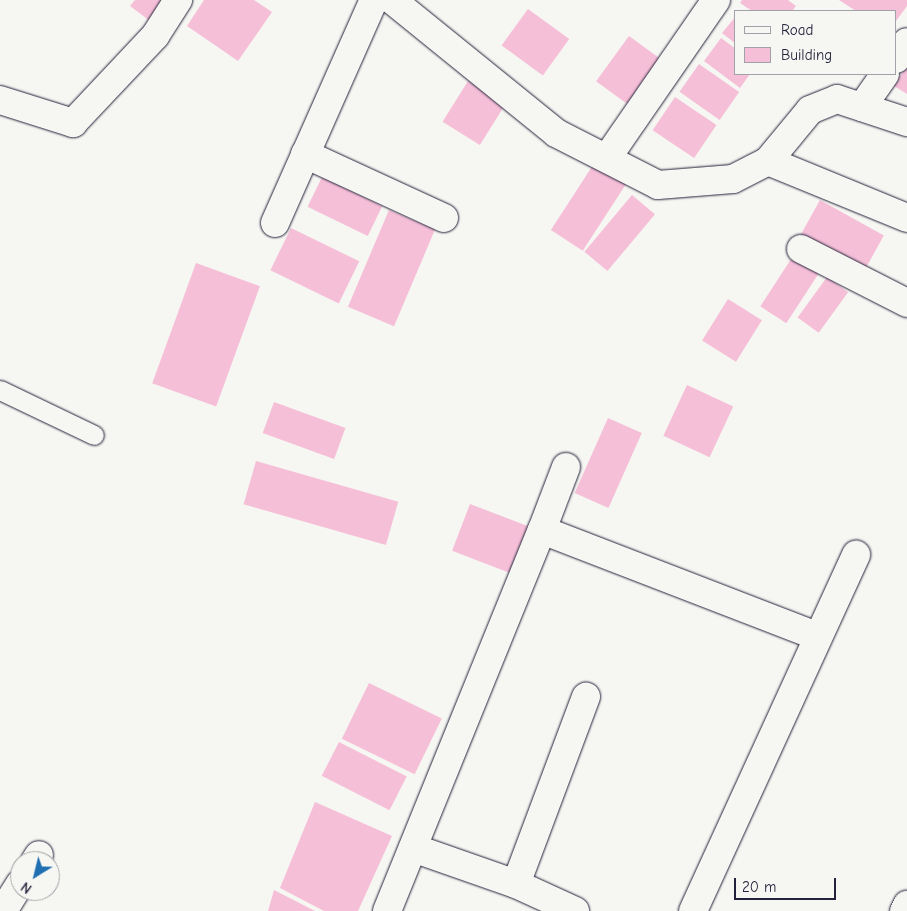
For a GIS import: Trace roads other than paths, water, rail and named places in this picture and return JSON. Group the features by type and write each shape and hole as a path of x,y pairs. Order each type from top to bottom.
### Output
{"street":[{"path":"0,100 73,123 155,36 178,0"},
{"path":"275,223 374,0"},
{"path":"392,0 556,133 658,185 733,180 768,161 810,110 838,99 907,122"},
{"path":"607,158 716,0"},
{"path":"897,57 907,42"},
{"path":"862,107 884,75"},
{"path":"305,154 444,218"},
{"path":"768,161 907,218"},
{"path":"801,249 907,303"},
{"path":"387,911 566,467"},
{"path":"542,530 817,636"},
{"path":"693,911 817,636 856,555"},
{"path":"516,884 586,697"},
{"path":"413,848 516,884 575,911"},
{"path":"3,911 10,900"},
{"path":"904,911 907,904"}],"lane":[{"path":"0,390 94,435"}]}
